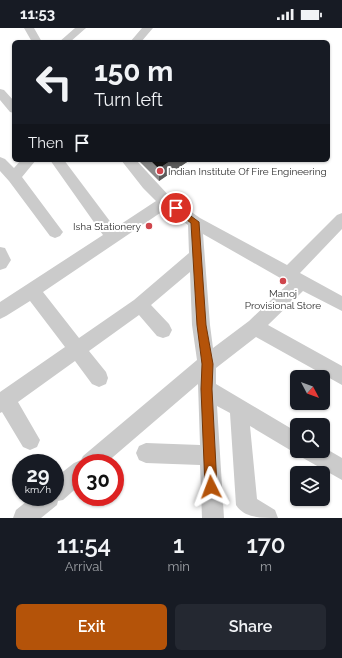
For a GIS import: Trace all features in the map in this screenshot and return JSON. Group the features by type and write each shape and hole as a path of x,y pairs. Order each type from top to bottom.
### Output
{"street":[{"path":"29,28 36,40"},
{"path":"60,28 66,40 81,28"},
{"path":"137,40 148,28"},
{"path":"5,97 12,106"},
{"path":"0,162 14,177 55,232"},
{"path":"14,177 27,162"},
{"path":"59,162 113,237"},
{"path":"130,162 148,184 166,202 195,222 342,304"},
{"path":"0,311 166,202"},
{"path":"101,454 207,364 256,327 342,219"},
{"path":"195,222 202,325 207,364 213,518"},
{"path":"0,253 3,260 0,262"},
{"path":"30,440 3,401 78,350 140,305 197,256"},
{"path":"32,291 99,378"},
{"path":"140,305 163,330"},
{"path":"256,327 342,376"},
{"path":"207,389 290,439"},
{"path":"239,408 248,511 267,518"},
{"path":"146,453 210,455"},
{"path":"322,458 342,470"},
{"path":"64,484 72,478"},
{"path":"24,518 38,506"}],"building":[{"path":"152,162 169,162 159,169"}],"place":[{"name":"Indian Institute Of Fire Engineering","path":"160,171"},
{"name":"Isha Stationery","path":"149,226"},
{"name":"Manoj Provisional Store","path":"283,281"}],"route":[{"path":"176,208 195,222 197,271 207,364 211,487"}]}
